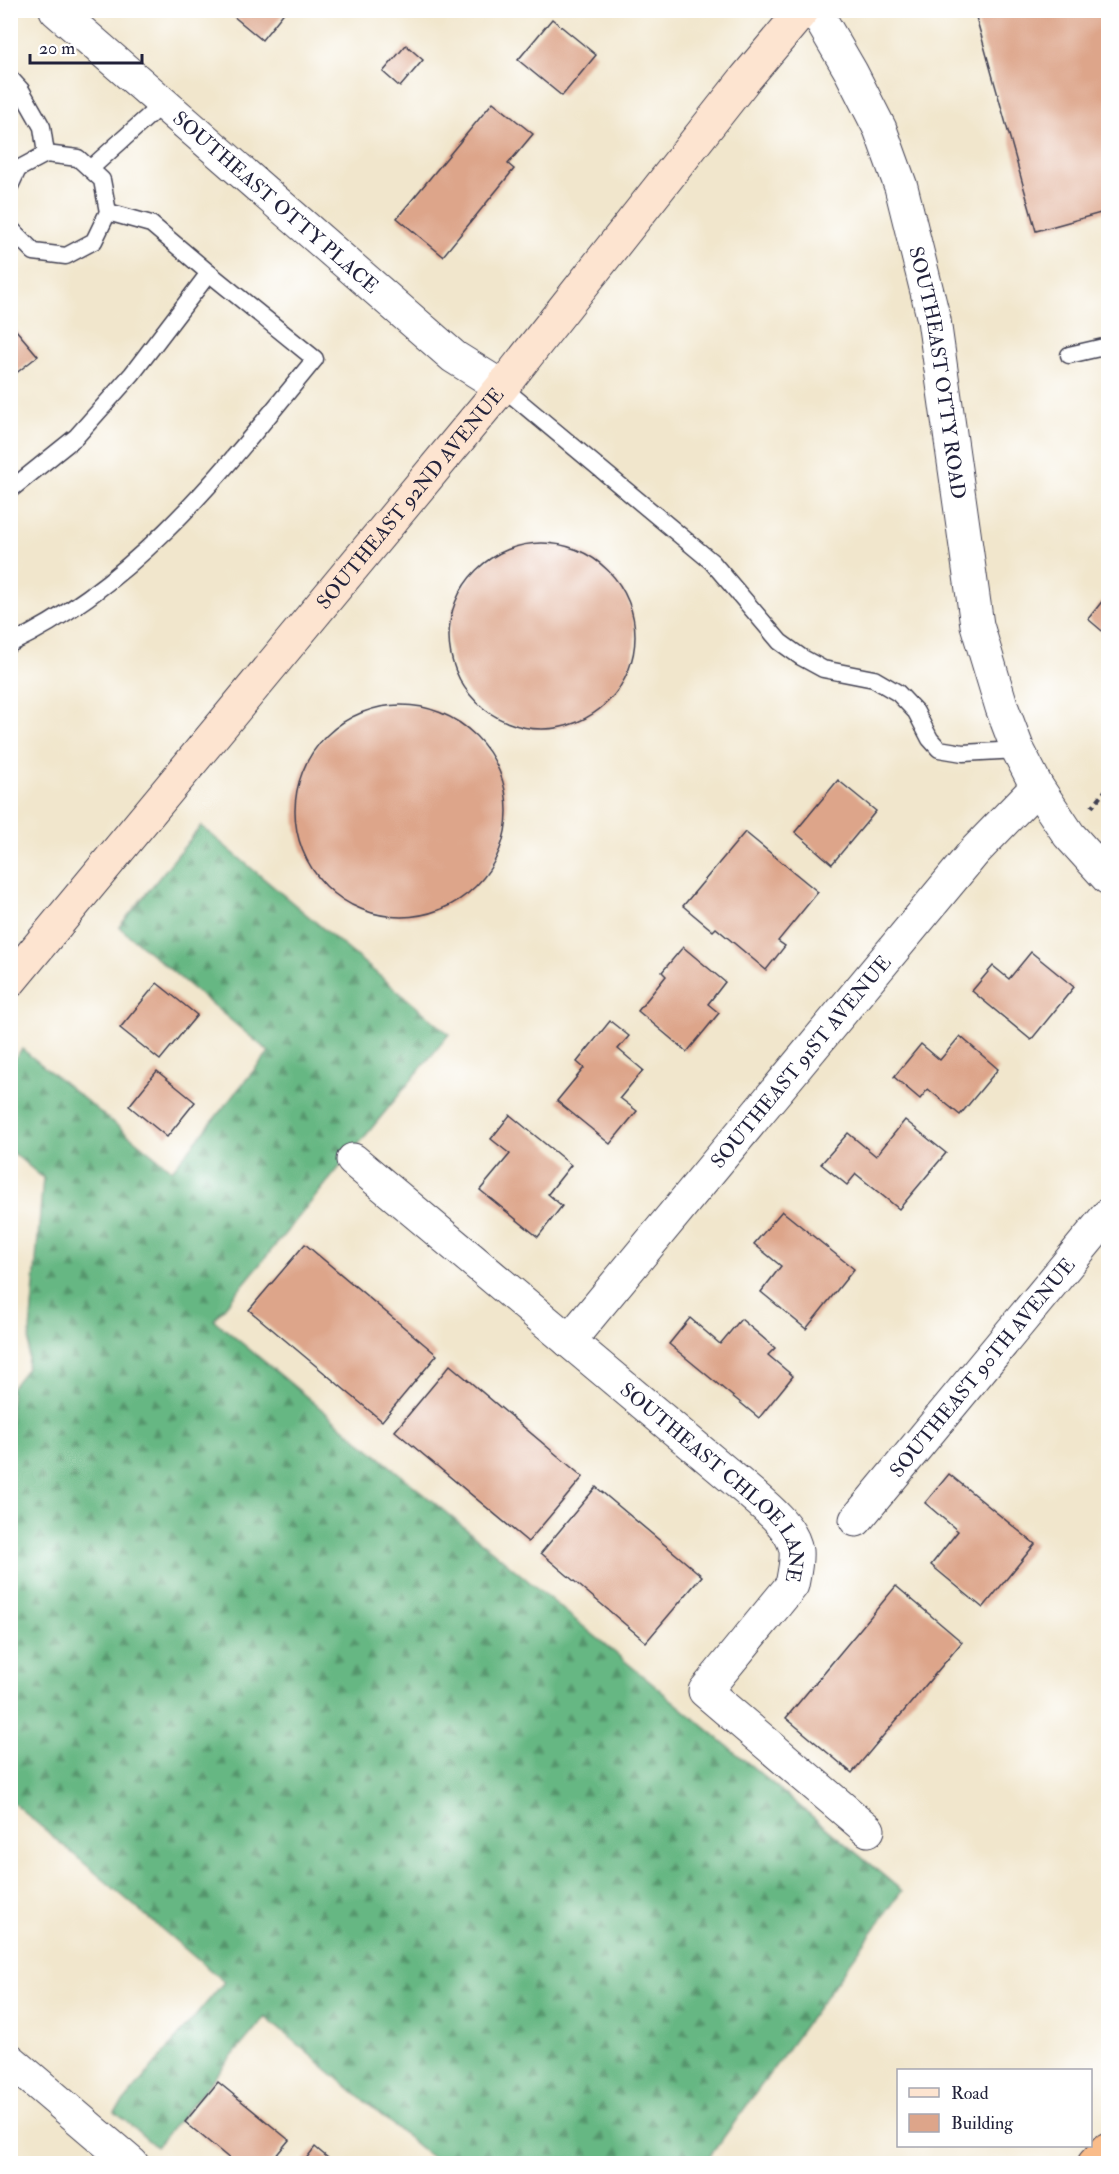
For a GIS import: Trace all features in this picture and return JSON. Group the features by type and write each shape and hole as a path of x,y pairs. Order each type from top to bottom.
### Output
{"highway":[{"path":"1094,2163 1108,2149"}],"main road":[{"name":"SOUTHEAST 92ND AVENUE","path":"10,981 502,387 745,79 803,10"}],"street":[{"name":"SOUTHEAST OTTY PLACE","path":"56,10 454,357 502,387"},
{"name":"SOUTHEAST OTTY ROAD","path":"815,10 851,72 875,120 901,187 934,320 977,625 1002,708 1018,750 1037,787 1069,835 1108,878"},
{"name":"SOUTHEAST 91ST AVENUE","path":"568,1341 975,851 1037,787"},
{"name":"SOUTHEAST CHLOE LANE","path":"353,1160 742,1486 771,1512 788,1533 796,1550 792,1585 705,1691 868,1830"},
{"name":"SOUTHEAST 90TH AVENUE","path":"856,1520 1108,1215"},
{"path":"10,2060 132,2163"}],"lane":[{"path":"10,78 21,90 42,127 46,154"},
{"path":"90,169 162,104"},
{"path":"10,186 18,169 46,154 78,158 102,180 108,212 94,241 66,256 34,252 10,228"},
{"path":"10,644 43,628 118,575 182,516 231,461 315,359 151,224 108,212"},
{"path":"10,490 76,437 132,374 209,273"},
{"path":"1069,355 1108,346"},
{"path":"502,387 712,562 780,642 801,657 823,669 874,679 898,693 916,712 930,739 939,749 963,753 1018,750"}],"green space":[{"path":"201,826 449,1034 214,1320 902,1891 705,2163 438,2163 265,2017 156,2147 115,2112 224,1982 11,1801 11,1388 27,1368 43,1178 11,1151 10,1064 22,1049 172,1170 269,1052 119,927"}],"building":[{"path":"226,10 286,10 262,40"},
{"path":"974,10 1108,10 1108,211 1036,231"},
{"path":"552,19 596,55 562,96 518,60"},
{"path":"406,45 423,60 400,87 383,72"},
{"path":"493,102 533,134 508,164 514,169 443,256 397,218"},
{"path":"10,323 38,356 10,378"},
{"path":"542,543 577,550 593,559 607,571 619,585 628,601 635,636 628,671 619,687 607,701 593,713 577,722 542,729 507,722 491,713 477,701 465,687 456,671 449,636 456,601 465,585 477,571 491,559 507,550"},
{"path":"1108,594 1108,636 1088,619"},
{"path":"401,705 422,707 441,713 460,723 476,736 489,752 499,771 505,790 507,811 505,832 499,851 489,870 476,886 460,899 441,909 422,915 401,917 380,915 361,909 342,899 326,886 313,870 303,851 297,832 295,811 297,790 303,771 313,752 326,736 342,723 361,713 380,707"},
{"path":"838,780 876,811 832,864 795,832"},
{"path":"745,832 818,892 778,941 785,946 766,970 716,928 713,931 683,906"},
{"path":"683,947 725,982 708,1004 719,1013 687,1052 638,1011 666,976 662,972"},
{"path":"1031,952 1074,987 1031,1040 972,991 993,966 1009,979"},
{"path":"157,983 197,1015 160,1060 120,1028"},
{"path":"610,1021 629,1036 618,1049 643,1070 620,1098 637,1111 610,1144 557,1101 584,1068 577,1062"},
{"path":"960,1036 998,1069 960,1115 928,1089 920,1099 894,1077 921,1044 940,1060"},
{"path":"157,1071 195,1102 167,1137 129,1106"},
{"path":"510,1115 571,1165 548,1194 562,1206 538,1237 480,1190 510,1154 491,1139"},
{"path":"905,1120 946,1153 899,1209 856,1174 847,1185 821,1164 848,1133 876,1156"},
{"path":"782,1211 854,1269 806,1329 761,1292 781,1266 754,1244"},
{"path":"305,1244 437,1355 382,1421 249,1310"},
{"path":"690,1318 720,1344 741,1319 775,1348 768,1355 793,1376 759,1418 669,1344"},
{"path":"450,1365 583,1477 528,1542 395,1431"},
{"path":"949,1474 1035,1544 983,1608 931,1565 958,1531 925,1503"},
{"path":"596,1487 702,1576 646,1642 541,1553"},
{"path":"896,1586 962,1642 852,1773 786,1718"},
{"path":"218,2082 289,2140 269,2164 236,2164 185,2122"},
{"path":"315,2147 335,2164 302,2164"}]}
